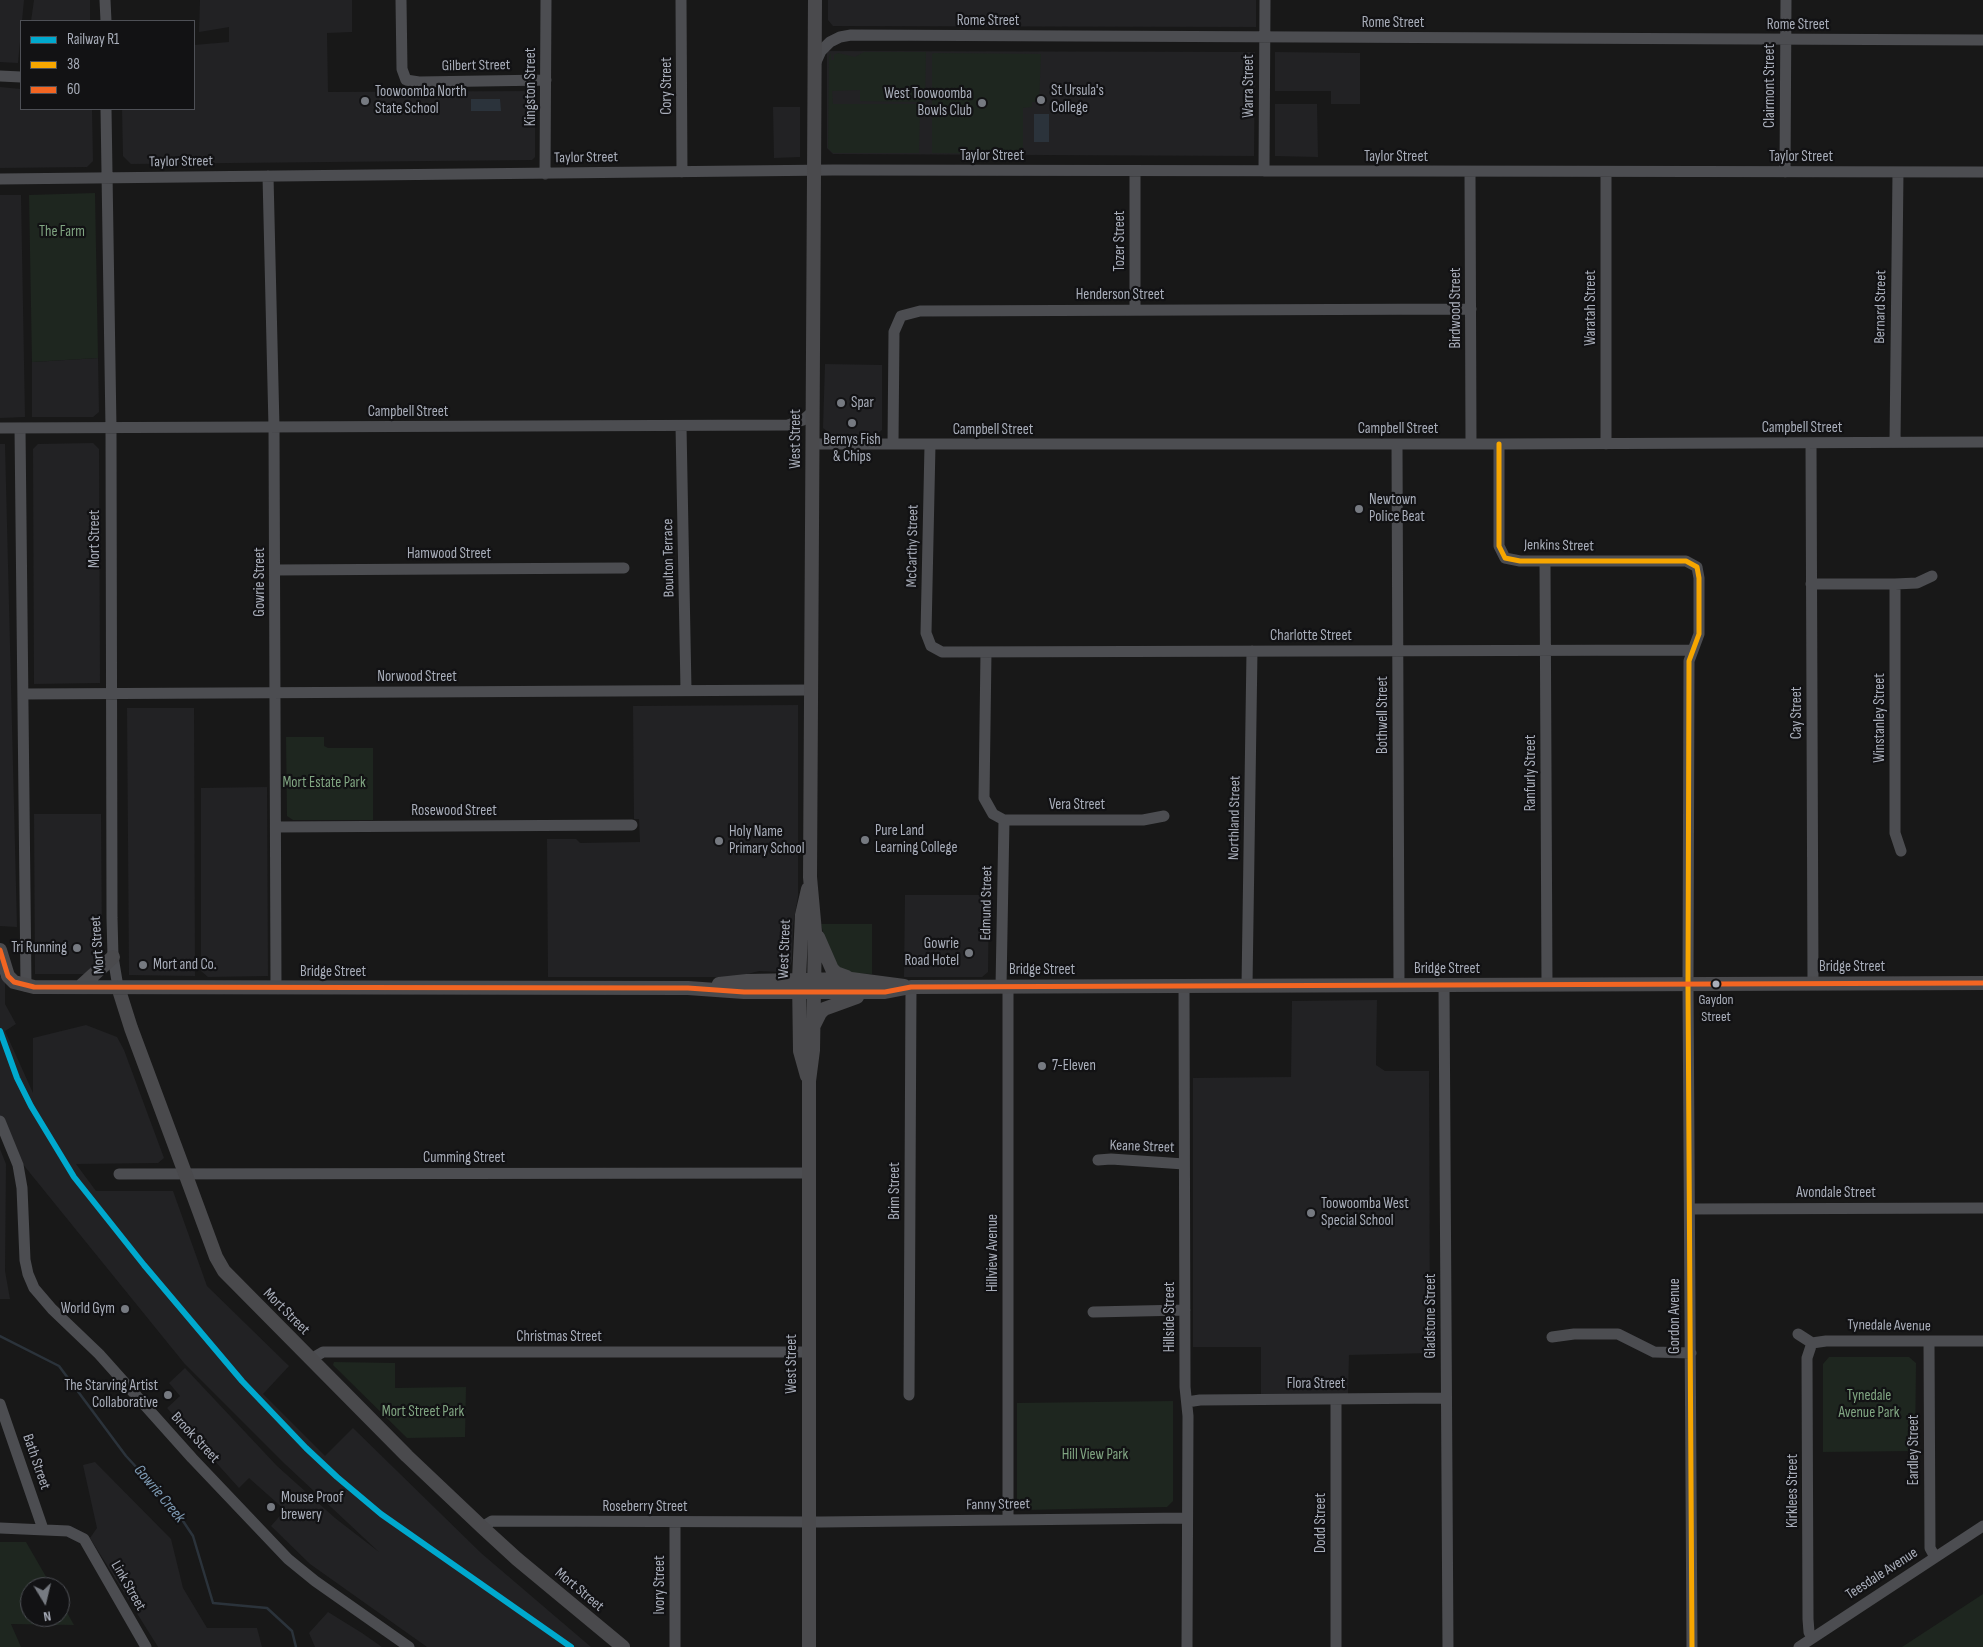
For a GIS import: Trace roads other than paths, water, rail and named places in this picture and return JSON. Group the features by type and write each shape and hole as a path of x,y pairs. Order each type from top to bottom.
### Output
{"main road":[{"name":"West Street","path":"809,1081 800,1051 814,914 810,877 810,690 815,0"},
{"name":"West Street","path":"810,877 802,915 806,986 814,1025 809,1081 808,1173 810,1647"},
{"path":"814,914 818,939 829,965 836,974 851,979"},
{"path":"0,950 8,976 14,982 26,986"},
{"path":"80,987 113,957"},
{"name":"Bridge Street","path":"806,986 851,979 888,982 911,987"},
{"name":"Bridge Street","path":"26,986 688,988 747,981 885,992 911,987 1983,983"},
{"name":"Mort Street","path":"118,987 128,1020 184,1173 216,1257 224,1272 407,1456 482,1527 517,1559 623,1647"},
{"path":"814,1025 820,1013 830,1005 855,997 885,992"}],"street":[{"path":"105,0 106,20"},
{"name":"Gilbert Street","path":"401,0 402,69 406,80 419,82 546,80"},
{"name":"Kingston Street","path":"545,174 546,0"},
{"name":"Cory Street","path":"682,0 682,172"},
{"name":"Warra Street","path":"1264,0 1264,172"},
{"name":"Clairmont Street","path":"1785,172 1786,0"},
{"name":"Rome Street","path":"816,62 830,42 840,37 857,36 1983,40"},
{"path":"0,76 20,77"},
{"name":"Mort Street","path":"106,110 111,428 113,957 118,987"},
{"name":"Taylor Street","path":"0,179 815,171 1983,172"},
{"name":"Tozer Street","path":"1135,171 1135,310"},
{"name":"Birdwood Street","path":"1470,172 1471,444"},
{"name":"Waratah Street","path":"1606,172 1606,444"},
{"name":"Bernard Street","path":"1895,442 1898,172"},
{"name":"Gowrie Street","path":"268,176 274,427 276,988"},
{"name":"Henderson Street","path":"893,444 894,332 901,316 920,312 1471,309"},
{"name":"Campbell Street","path":"0,428 781,426 803,420 812,412"},
{"name":"Boulton Terrace","path":"681,426 686,690"},
{"path":"20,428 26,986"},
{"name":"Campbell Street","path":"812,444 1983,442"},
{"name":"Cay Street","path":"1811,443 1813,983"},
{"name":"Bothwell Street","path":"1397,444 1399,985"},
{"name":"Jenkins Street","path":"1499,444 1499,546 1505,558 1520,562 1686,561 1697,567 1699,578 1699,634 1692,650"},
{"name":"McCarthy Street","path":"930,445 926,633 931,646"},
{"name":"Ranfurly Street","path":"1545,562 1547,985"},
{"name":"Hamwood Street","path":"275,570 624,568"},
{"path":"1811,584 1895,584 1918,582 1932,576"},
{"name":"Winstanley Street","path":"1895,584 1895,833 1901,851"},
{"name":"Charlotte Street","path":"931,646 942,652 1692,650"},
{"path":"1688,984 1689,661 1692,650"},
{"name":"Northland Street","path":"1248,986 1252,651"},
{"name":"Vera Street","path":"986,652 984,798 992,814 1004,820 1143,820 1164,816"},
{"name":"Norwood Street","path":"23,694 810,690"},
{"name":"Edmund Street","path":"1004,820 1004,987"},
{"name":"Rosewood Street","path":"276,827 632,825"},
{"name":"Gordon Avenue","path":"1688,984 1692,1647"},
{"name":"Gladstone Street","path":"1444,985 1448,1647"},
{"name":"Hillside Street","path":"1184,986 1187,1647"},
{"name":"Brim Street","path":"909,1395 911,987"},
{"name":"Hillview Avenue","path":"1004,987 1008,1520"},
{"name":"Brook Street","path":"0,1121 18,1165 22,1188 25,1260 34,1288 52,1309 99,1354 192,1458 288,1559 315,1581 409,1647"},
{"name":"Keane Street","path":"1098,1160 1111,1159 1184,1164"},
{"name":"Cumming Street","path":"119,1174 808,1173"},
{"name":"Avondale Street","path":"1690,1209 1983,1208"},
{"path":"1094,1312 1186,1310"},
{"path":"1552,1337 1574,1334 1618,1334 1654,1352 1691,1352"},
{"path":"1798,1334 1812,1343"},
{"name":"Tynedale Avenue","path":"1812,1343 1826,1340 1983,1342"},
{"name":"Eardley Street","path":"1929,1342 1930,1548 1935,1557"},
{"name":"Kirklees Street","path":"1812,1343 1807,1358 1808,1619 1809,1632 1812,1638"},
{"name":"Christmas Street","path":"310,1359 323,1352 808,1352"},
{"name":"Flora Street","path":"1187,1402 1200,1400 1446,1398"},
{"name":"Dodd Street","path":"1336,1400 1336,1647"},
{"name":"Bath Street","path":"0,1404 43,1529"},
{"name":"Fanny Street","path":"809,1522 1187,1518"},
{"name":"Roseberry Street","path":"482,1527 492,1521 809,1522"},
{"name":"Ivory Street","path":"675,1522 675,1647"},
{"name":"Teesdale Avenue","path":"1799,1647 1983,1526"},
{"path":"0,1528 43,1529"},
{"name":"Link Street","path":"43,1529 68,1531 84,1540 146,1647"}],"waterway":[{"name":"Gowrie Creek","path":"0,1336 59,1366 126,1456 175,1509 193,1536 213,1603 267,1608 292,1631 296,1647"}],"rail line":[{"name":"R1","path":"0,1031 17,1078 31,1106 74,1177 144,1265 242,1381 306,1448 381,1514 571,1647"}],"place":[{"name":"St Ursula's College","path":"1041,100"},
{"name":"Toowoomba North State School","path":"365,101"},
{"name":"West Toowoomba Bowls Club","path":"982,103"},
{"name":"Spar","path":"841,403"},
{"name":"Bernys Fish & Chips","path":"852,423"},
{"name":"Newtown Police Beat","path":"1359,509"},
{"name":"Pure Land Learning College","path":"865,840"},
{"name":"Holy Name Primary School","path":"719,841"},
{"name":"Tri Running","path":"77,948"},
{"name":"Gowrie Road Hotel","path":"969,953"},
{"name":"Mort and Co.","path":"143,965"},
{"name":"Gaydon Street","path":"1716,984"},
{"name":"7-Eleven","path":"1042,1066"},
{"name":"Toowoomba West Special School","path":"1311,1213"},
{"name":"World Gym","path":"125,1309"},
{"name":"The Starving Artist Collaborative","path":"168,1395"},
{"name":"Mouse Proof brewery","path":"271,1507"}],"park label":[{"name":"The Farm","path":"62,232"},
{"name":"Mort Estate Park","path":"324,783"},
{"name":"Tynedale Avenue Park","path":"1869,1404"},
{"name":"Mort Street Park","path":"423,1412"},
{"name":"Hill View Park","path":"1095,1455"}]}
